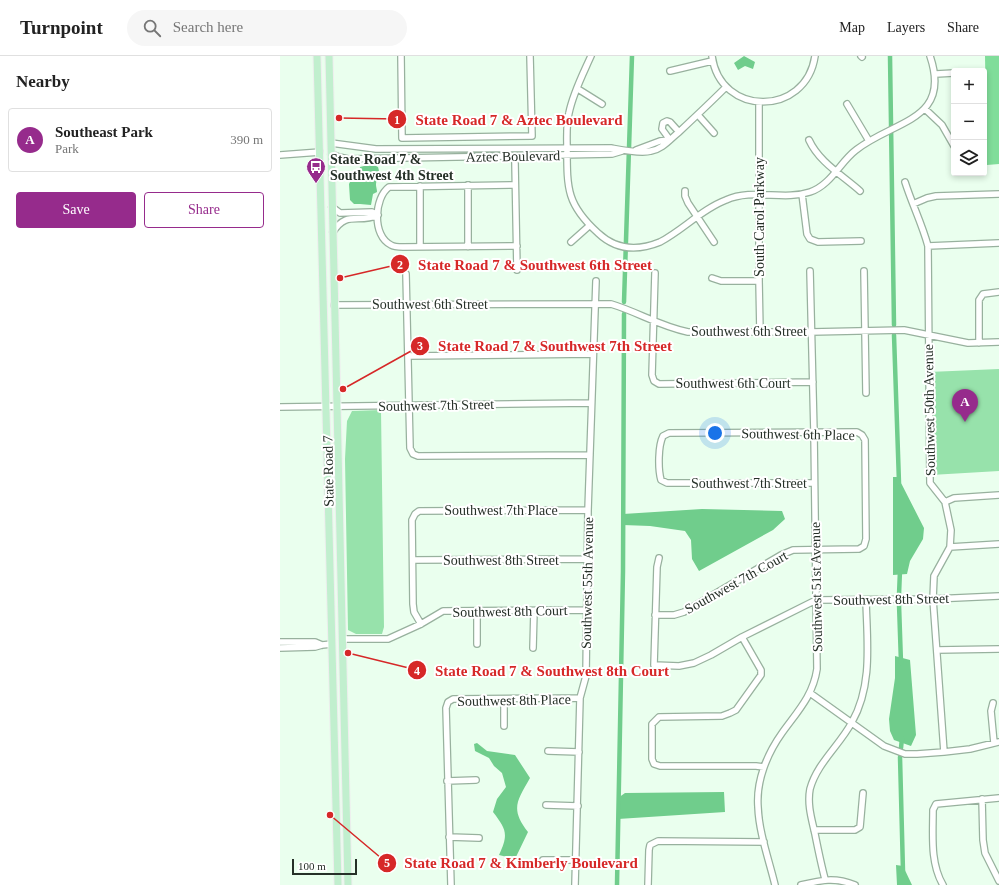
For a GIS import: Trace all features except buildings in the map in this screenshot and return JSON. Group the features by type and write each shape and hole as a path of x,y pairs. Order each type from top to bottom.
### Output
{"main road":[{"name":"State Road 7","path":"317,56 338,885"},
{"name":"State Road 7","path":"329,56 348,885"},
{"path":"319,131 324,146 331,154"},
{"path":"320,152 325,156 332,171"},
{"path":"323,287 328,300 334,305"},
{"path":"331,618 336,633 343,639"},
{"path":"332,644 339,651 343,659"},
{"path":"334,738 339,759 346,768"}],"street":[{"path":"400,56 402,138 532,136 530,56"},
{"path":"591,56 568,114 567,180 570,197 589,226 605,240 619,246 631,248 644,247 660,242 726,200 741,196 802,194 820,188 851,154 869,141 914,117 925,108 934,92 936,74 930,56"},
{"path":"670,71 712,58 720,79 726,87 741,97 759,102 767,102 783,98 802,85 811,72 815,56"},
{"path":"936,74 951,73"},
{"name":"Aztec Boulevard","path":"331,142 376,149 532,148 612,154 623,151 646,152 664,146 726,87"},
{"path":"578,89 602,104"},
{"name":"South Carol Parkway","path":"759,102 760,332"},
{"path":"847,104 869,141"},
{"path":"925,108 942,125 951,141"},
{"path":"698,115 714,133"},
{"path":"670,140 662,129 662,123 667,121 670,122 679,132"},
{"path":"809,140 814,150 821,158 860,191"},
{"path":"532,148 533,155"},
{"name":"Aztec Boulevard","path":"331,154 348,159 533,155 567,151"},
{"path":"280,155 320,152"},
{"path":"515,163 517,270"},
{"name":"Southwest 50th Avenue","path":"905,182 928,246 930,483 945,502 951,530 950,547 934,576 933,599 944,752"},
{"path":"468,185 468,247"},
{"path":"515,185 389,187 381,195 378,208 378,223 382,236 392,246 517,246"},
{"path":"420,186 420,247"},
{"path":"686,191 685,196 688,202 714,242"},
{"path":"802,194 807,234 810,239 818,242 861,241"},
{"path":"913,204 926,198 936,196 999,194"},
{"path":"332,207 340,213 372,212 378,215"},
{"path":"333,232 342,221 348,219 371,218 378,215"},
{"path":"571,242 589,226"},
{"path":"928,246 999,243"},
{"name":"Southwest 51st Avenue","path":"775,885 764,842 758,807 760,787 764,767 778,739 810,693 817,669 810,271"},
{"path":"864,271 866,393"},
{"path":"653,322 655,273"},
{"path":"406,274 410,448 413,454 418,456 590,455"},
{"path":"712,278 721,281 759,281"},
{"name":"Southwest 55th Avenue","path":"575,885 580,698 586,676 589,559 588,510 596,281"},
{"path":"979,343 979,300 981,296 987,293 999,292"},
{"name":"Southwest 6th Street","path":"334,305 611,304 625,308 653,322 688,332 904,330 968,343 999,342"},
{"name":"Southwest 6th Court","path":"653,322 652,375 654,381 659,384 813,382"},
{"path":"408,356 593,354"},
{"name":"Southwest 7th Street","path":"280,407 592,403"},
{"name":"Southwest 6th Place","path":"661,480 659,474 660,441 663,436 669,433 857,432 862,435 865,440 866,539 864,546"},
{"name":"Southwest 7th Street","path":"661,480 667,483 814,482"},
{"path":"945,502 954,498 999,495"},
{"name":"Southwest 7th Place","path":"413,560 412,520 415,514 419,511 588,510"},
{"path":"950,547 999,544"},
{"name":"Southwest 7th Court","path":"655,615 674,615 684,612 781,555 793,550 859,549 864,546"},
{"path":"655,615 656,567 659,558"},
{"name":"Southwest 8th Street","path":"413,560 589,559"},
{"path":"413,560 414,612 421,624"},
{"name":"Southwest 8th Street","path":"655,615 654,665 679,666 694,663 711,655 742,637 816,600 933,599 999,596"},
{"path":"825,879 809,812 810,790 817,772 852,722 861,701 866,683 867,665 866,600"},
{"name":"Southwest 8th Court","path":"343,639 388,639 421,624 442,611 588,610"},
{"path":"477,611 477,644"},
{"path":"533,648 534,611"},
{"path":"742,637 761,670 761,675 736,710 722,716 659,717 652,724 652,759 654,764 660,766 764,767"},
{"path":"280,642 315,642 322,645"},
{"path":"280,648 315,647 332,644"},
{"path":"937,650 999,650"},
{"path":"810,693 884,746 905,754 970,749 996,742 991,711 993,703"},
{"name":"Southwest 8th Place","path":"447,781 446,708 448,702 453,699 580,698"},
{"path":"504,699 504,726"},
{"path":"548,751 579,752"},
{"path":"450,885 447,781 476,780"},
{"path":"814,830 855,830 860,827 862,793"},
{"path":"943,885 938,877 934,856 933,810 936,804 999,798"},
{"path":"982,799 983,840 985,853 999,881"},
{"path":"546,805 578,806"},
{"path":"449,837 479,838"},
{"path":"648,885 650,845 658,841 764,842"},
{"path":"543,860 576,860"},
{"path":"801,885 825,879 838,880 855,885"}],"shaded area":[{"path":"744,56 755,62 753,69 745,66 738,70 734,63"},
{"path":"985,56 999,56 999,164 987,165 987,68 985,68"},
{"path":"372,164 378,167 379,170 376,185 377,192 373,194 371,205 354,204 350,200 349,184 350,182 358,182 360,180 360,167"},
{"path":"999,369 999,471 931,475 929,372"},
{"path":"381,410 384,627 382,634 356,634 348,630 345,459 347,421 352,411"},
{"path":"893,477 898,477 924,528 923,539 910,561 907,574 893,575"},
{"path":"702,509 782,511 785,519 773,530 699,571 692,559 691,540 685,531 650,526 623,525 623,514"},
{"path":"895,656 910,660 916,735 911,746 894,740 890,731 889,719 895,678"},
{"path":"477,743 487,751 515,755 530,778 517,805 519,817 528,832 515,859 499,855 504,842 505,832 501,823 493,812 497,799 506,787 502,773 494,766 489,758 475,751 474,744"},
{"path":"724,792 725,812 618,819 618,798 625,793"},
{"path":"896,865 903,866 912,885 897,885"}],"waterway":[{"path":"624,302 632,56"},
{"path":"890,56 894,325"},
{"path":"617,885 623,571 624,314"},
{"path":"894,335 899,483"},
{"path":"899,595 900,570"},
{"path":"899,604 901,663"},
{"path":"901,748 902,738"},
{"path":"900,757 903,871"}],"place":[{"name":"State Road 7 & Aztec Boulevard","path":"339,118"},
{"name":"State Road 7 & Southwest 4th Street","path":"316,184"},
{"name":"State Road 7 & Southwest 6th Street","path":"340,278"},
{"name":"State Road 7 & Southwest 7th Street","path":"343,389"},
{"name":"Southeast Park","path":"965,422"},
{"name":"State Road 7 & Southwest 8th Court","path":"348,653"},
{"name":"State Road 7 & Kimberly Boulevard","path":"330,815"}]}
